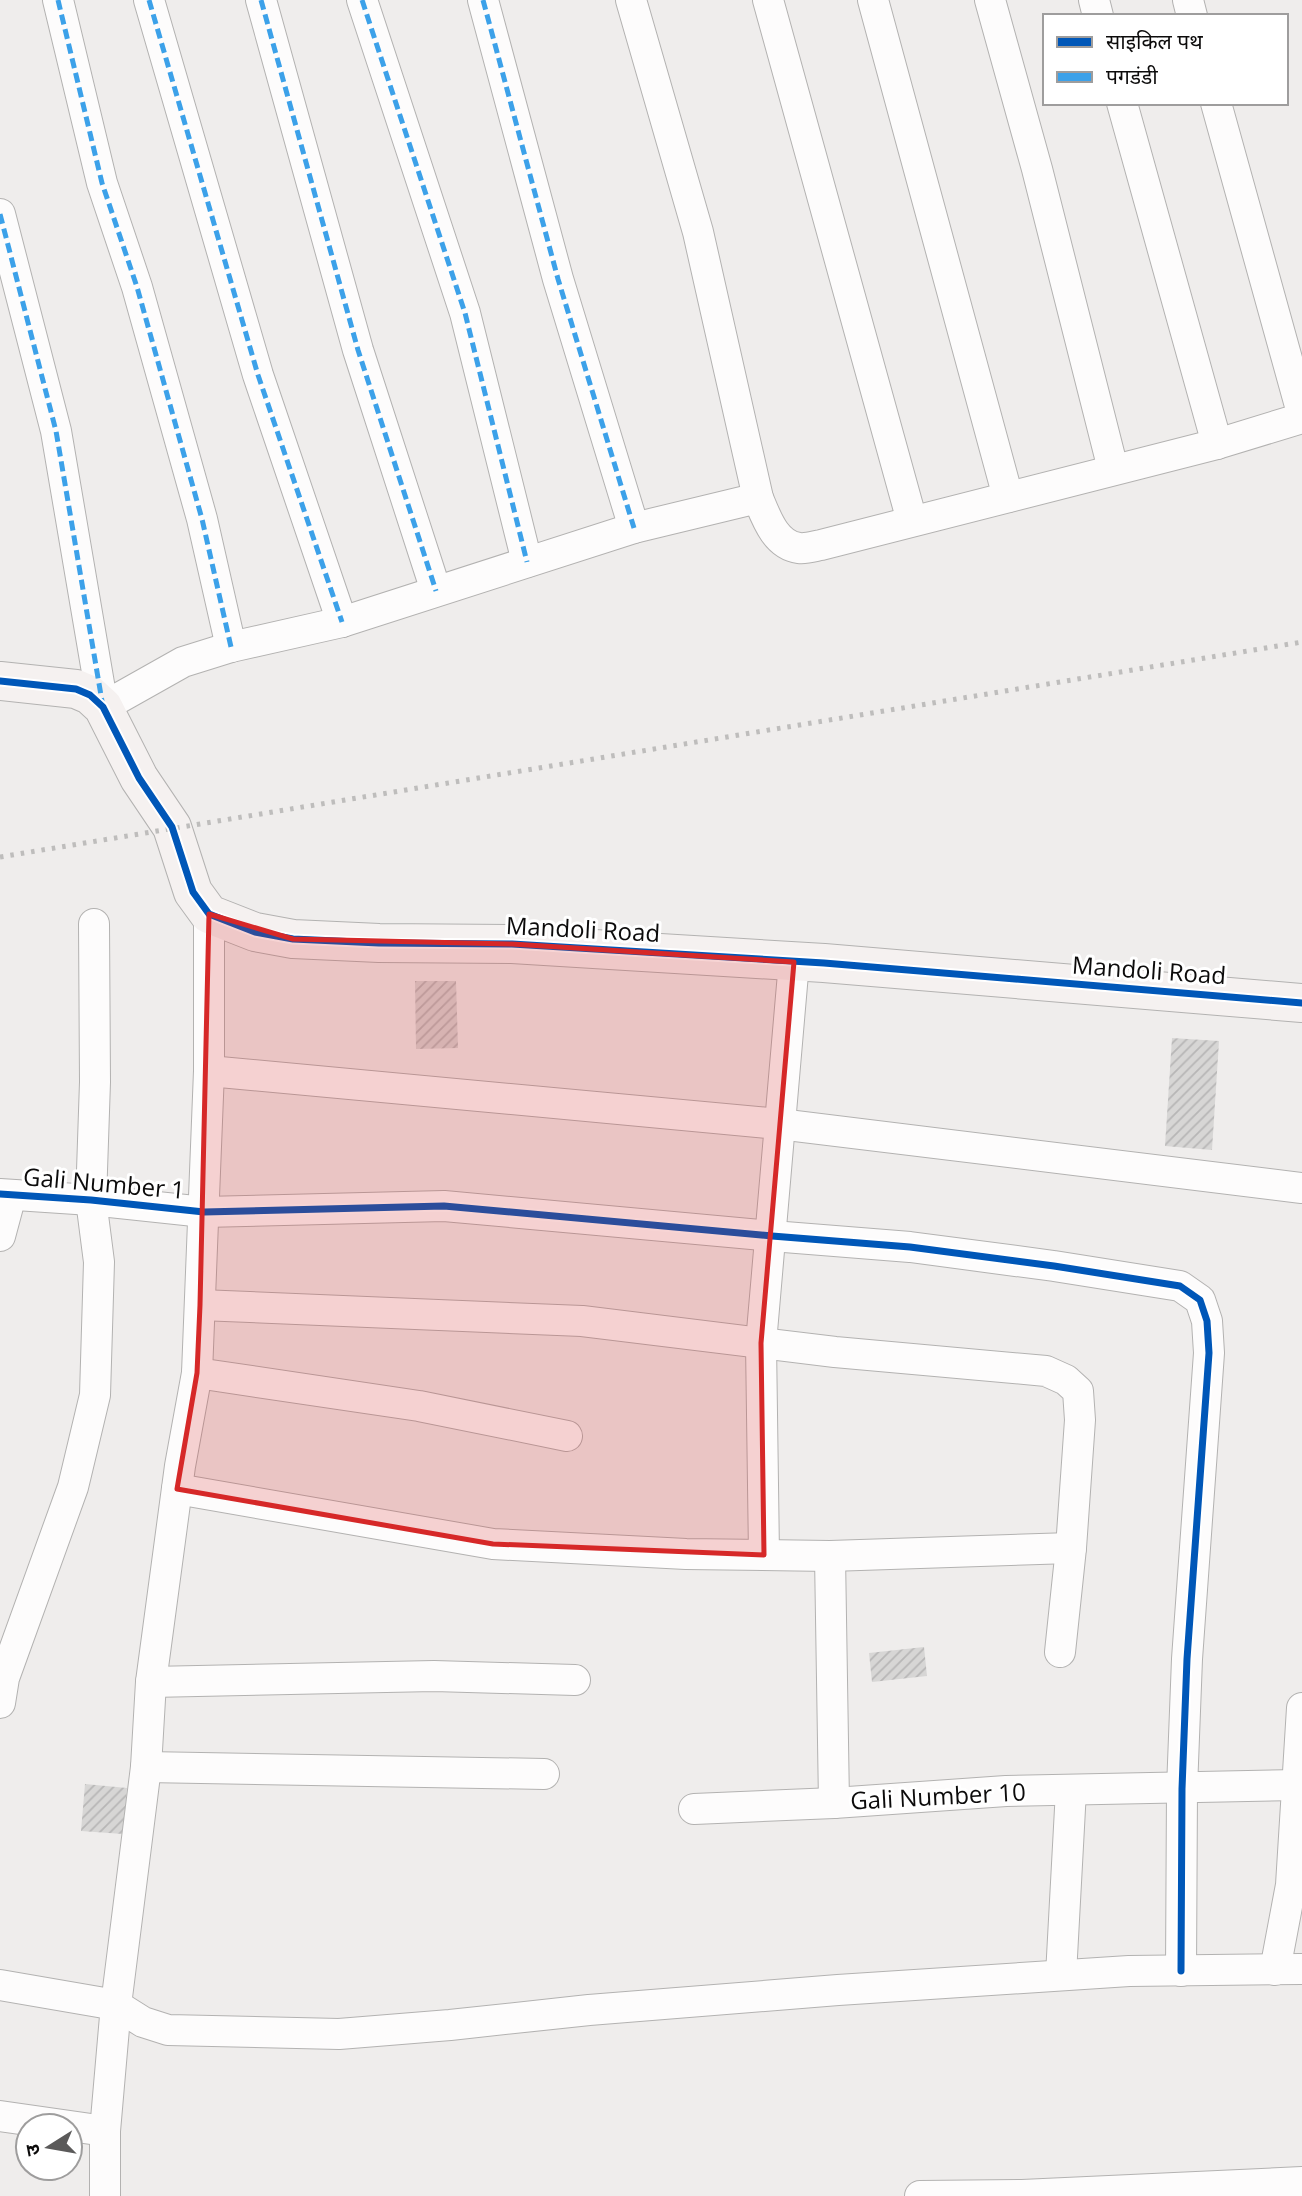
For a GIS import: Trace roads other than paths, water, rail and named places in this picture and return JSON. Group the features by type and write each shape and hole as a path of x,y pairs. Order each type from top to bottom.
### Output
{"street":[{"path":"58,0 102,183 137,287 198,507 231,647"},
{"path":"149,0 258,375 342,621"},
{"path":"261,0 358,350 436,591"},
{"path":"362,0 465,313 527,562"},
{"path":"483,0 558,279 634,528"},
{"path":"631,0 698,232 758,498 771,528 786,543 799,548 821,545 1217,444 1302,416 1217,105"},
{"path":"768,0 912,521"},
{"path":"873,0 1008,497"},
{"path":"990,0 1037,169 1113,470"},
{"path":"1123,105 1217,444"},
{"path":"0,214 56,431 108,717"},
{"path":"108,717 183,662 231,647 342,621 634,528 758,498"},
{"path":"0,681 76,689 90,695 108,717 139,778 172,827 193,892 209,914 209,1071 197,1373 177,1489 151,1682 146,1767 116,2006 105,2131 105,2196"},
{"name":"Mandoli Road","path":"209,914 255,932 293,939 512,944 794,962 1302,1003"},
{"path":"0,1703 4,1678 73,1487 95,1395 99,1262 91,1200 95,1082 94,924"},
{"path":"764,1555 761,1343 794,962"},
{"path":"209,1071 779,1124 1302,1188"},
{"path":"0,1236 5,1195"},
{"name":"Gali Number 1","path":"5,1195 91,1200 204,1212 443,1206 910,1247 1180,1286 1200,1300 1207,1321 1209,1353 1188,1645 1182,1788 1181,1970"},
{"path":"201,1305 582,1321 761,1343 1046,1371 1066,1380 1078,1391 1080,1420 1072,1548 1060,1652"},
{"path":"197,1373 419,1406 567,1436"},
{"path":"177,1489 494,1544 686,1554 830,1556 1072,1548"},
{"path":"830,1556 834,1803"},
{"path":"151,1682 434,1676 575,1680"},
{"path":"0,1985 116,2006 143,2022 168,2031 339,2034 852,1989 1061,1975 1288,1969 1302,1708"},
{"path":"146,1767 544,1774"},
{"name":"Gali Number 10","path":"694,1809 1006,1791 1299,1785"},
{"path":"1061,1975 1071,1790"},
{"path":"0,2116 105,2131"},
{"path":"920,2196 1022,2195 1302,2182"}],"railway":[{"path":"0,857 1302,642"}]}
